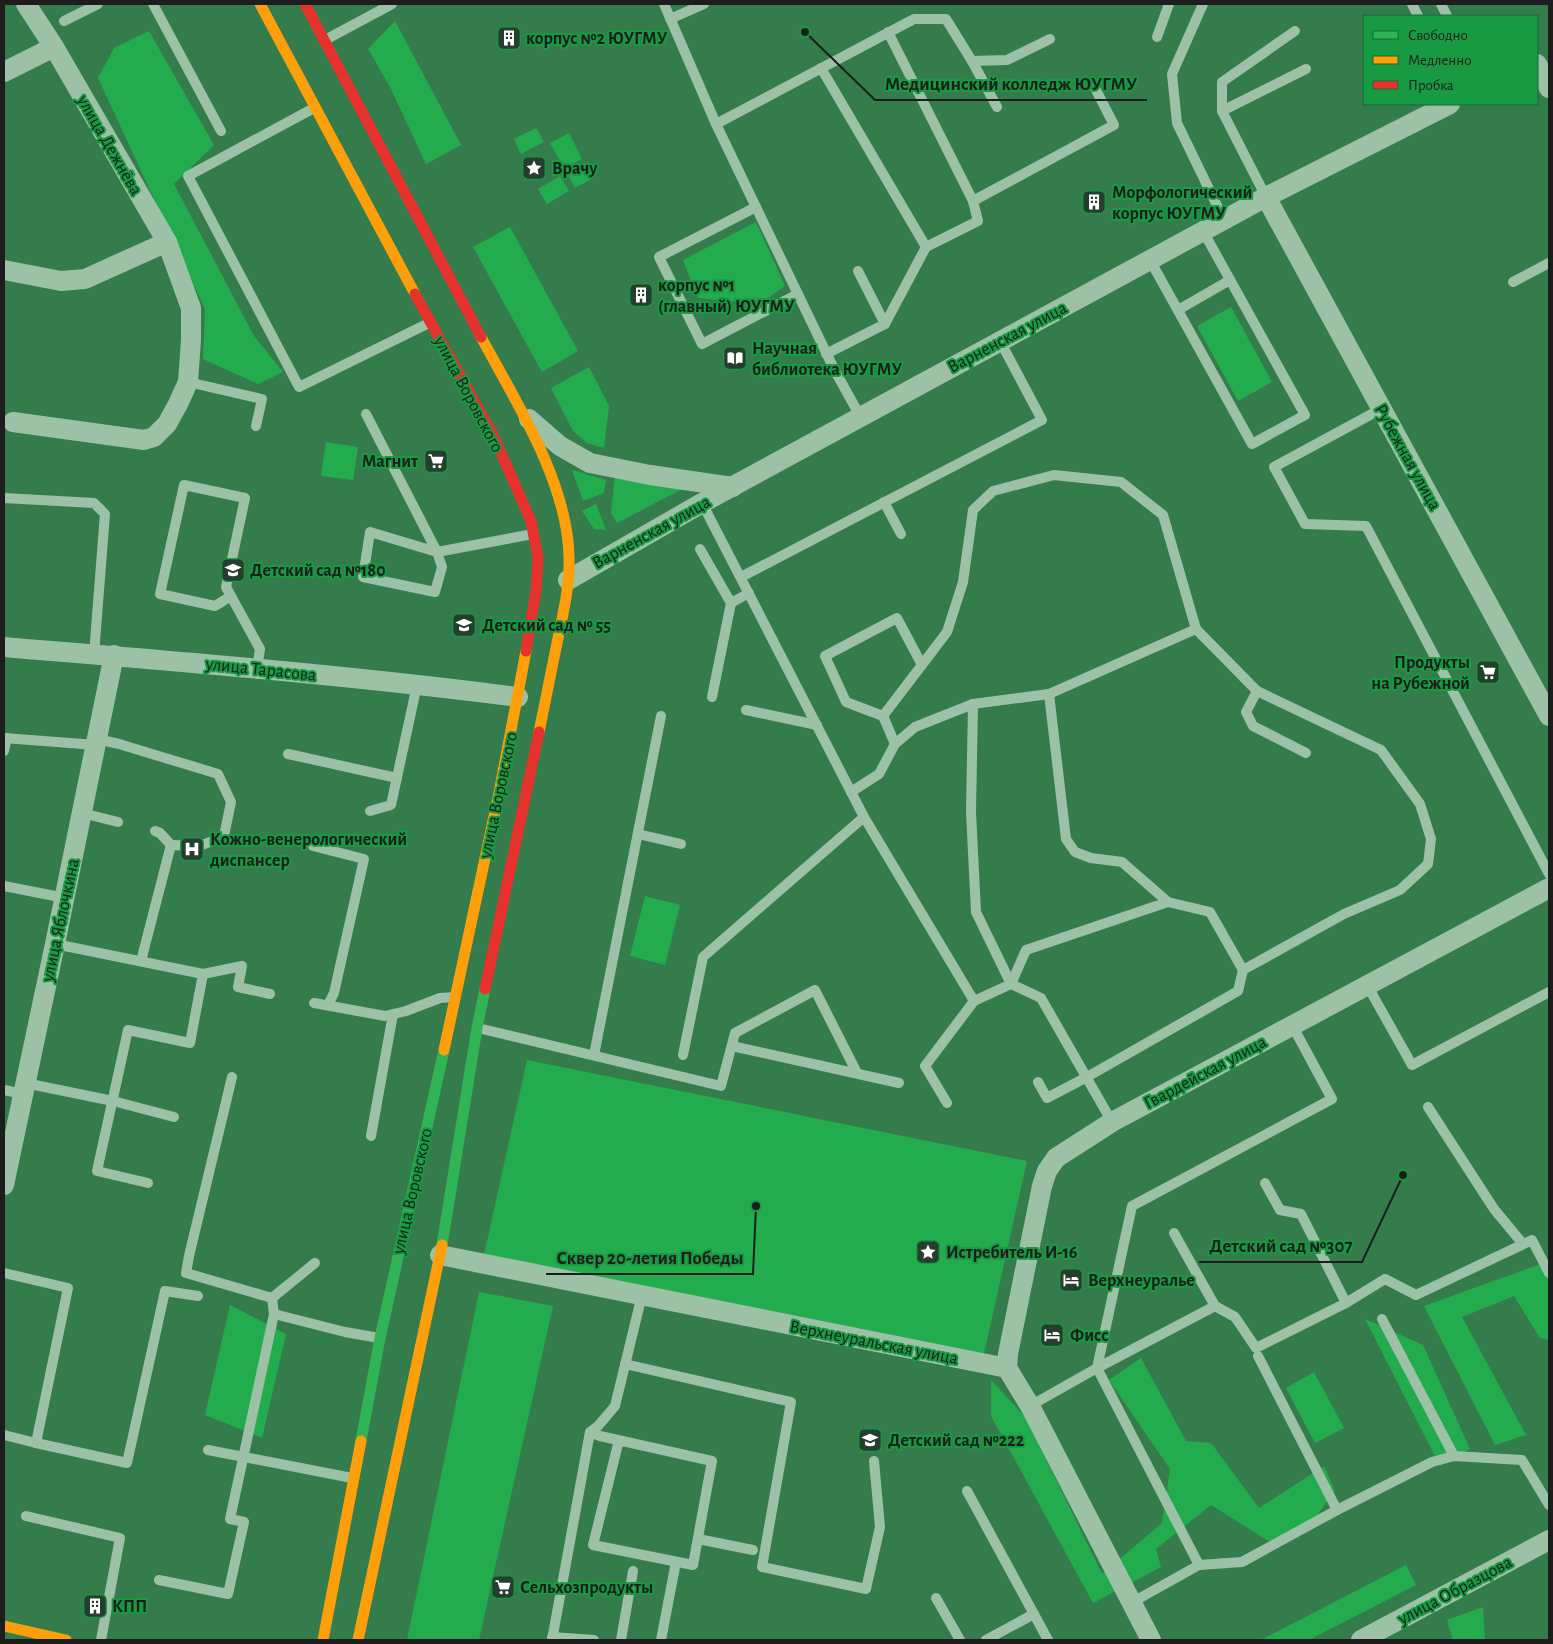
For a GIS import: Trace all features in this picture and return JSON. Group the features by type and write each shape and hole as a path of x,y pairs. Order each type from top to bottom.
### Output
{"main road":[{"name":"улица Воровского","path":"260,4 430,322 494,437 531,521 538,558 536,590 518,697 456,997 380,1338 322,1640"},
{"name":"улица Воровского","path":"305,4 522,412 548,469 563,509 569,546 565,606 477,1028 440,1255 358,1640"},
{"path":"4,1626 66,1640"}],"street":[{"name":"улица Дежнёва","path":"13,422 144,440 154,437 167,424 188,382 191,340 191,308 167,242 54,48 26,4"},
{"path":"4,72 54,48"},
{"path":"1538,66 1549,88"},
{"name":"Варненская улица","path":"568,580 702,503 860,416 1266,197 1448,105"},
{"name":"Рубежная улица","path":"1266,197 1549,716"},
{"path":"4,270 61,281 85,279 167,242"},
{"path":"522,412 560,446 590,463 650,475 733,486"},
{"name":"улица Тарасова","path":"4,647 257,669 518,697"},
{"name":"улица Яблочкина","path":"4,1185 17,1089 55,944 114,656"},
{"name":"Гвардейская улица","path":"1007,1368 1008,1354 1042,1186 1047,1171 1056,1158 1112,1122 1549,888"},
{"name":"Верхнеуральская улица","path":"440,1255 1007,1368"},
{"path":"1007,1368 1030,1406 1150,1640"},
{"name":"улица Образцова","path":"1361,1640 1549,1540"}],"lane":[{"path":"64,20 98,4"},
{"path":"153,4 221,131"},
{"path":"324,40 392,4"},
{"path":"664,4 716,124 826,354 860,416"},
{"path":"670,19 704,4"},
{"path":"1157,37 1169,4"},
{"path":"1203,4 1172,74 1177,123 1224,220"},
{"path":"716,124 914,19 946,19 997,107"},
{"path":"1266,197 1222,110 1222,82 1295,31"},
{"path":"826,354 885,324 926,247 978,221 972,201 888,32"},
{"path":"972,61 1007,60 1050,40"},
{"path":"821,68 926,247"},
{"path":"1222,110 1306,69"},
{"path":"972,201 1114,125 1095,88"},
{"path":"315,108 188,176 299,387 430,322"},
{"path":"756,207 659,257 702,344 798,294"},
{"path":"1150,260 1252,444 1305,415 1203,231"},
{"path":"1513,282 1549,262"},
{"path":"858,271 885,324"},
{"path":"1178,310 1230,280"},
{"path":"741,577 1042,420 1000,341"},
{"path":"188,382 262,398 256,426"},
{"path":"1381,409 1274,467 1305,524 1366,526 1549,874"},
{"path":"366,414 436,552 442,567 435,592 364,577 370,532 436,552 534,534"},
{"path":"882,716 947,632 964,582 973,510 993,491 1054,475 1121,482 1163,515 1196,629 1257,691 1381,750 1420,804 1431,839 1428,864 1400,890 1344,914 1243,970"},
{"path":"231,596 215,606 160,594 184,485 245,498 226,587 231,596 260,650 257,669"},
{"path":"4,498 94,503 105,514 94,654"},
{"path":"884,502 901,534"},
{"path":"702,503 864,817 974,1001"},
{"path":"700,549 731,603 712,697"},
{"path":"731,603 749,593"},
{"path":"895,744 882,716 846,702 825,656 897,618 922,665"},
{"path":"851,792 879,774 895,744 915,727 972,704 1049,694 1196,629"},
{"path":"370,811 391,805 417,685"},
{"path":"1257,691 1246,712 1253,726 1306,753"},
{"path":"1038,1082 1047,1098 1087,1077 1238,991 1243,970 1210,912 1168,902 1122,862 1091,858 1075,852 1066,839 1049,694"},
{"path":"972,704 971,812 976,912 1011,984 1041,998 1112,1122"},
{"path":"746,710 817,725"},
{"path":"594,1055 661,716"},
{"path":"4,751 5,738 119,744 218,774 231,802 224,836 200,846 171,845 160,833 155,831"},
{"path":"288,754 397,778"},
{"path":"82,813 118,822"},
{"path":"683,1055 703,957 864,817"},
{"path":"638,834 681,844"},
{"path":"141,961 171,845"},
{"path":"313,846 364,859 334,993 328,1006"},
{"path":"4,886 65,898"},
{"path":"948,1103 925,1066 974,1001 1011,984 1026,950 1168,902"},
{"path":"55,944 203,974 242,966 238,987 270,994"},
{"path":"148,1183 97,1172 128,1030 190,1043 203,974"},
{"path":"1367,986 1412,1065 1548,995"},
{"path":"477,1028 722,1086 735,1033 816,990 857,1073"},
{"path":"314,1003 385,1016 440,998 456,997"},
{"path":"371,1136 393,1014"},
{"path":"1199,1565 1097,1368 1132,1206 1332,1099 1292,1025"},
{"path":"732,1046 899,1083"},
{"path":"232,1077 186,1273 272,1298"},
{"path":"17,1089 113,1101 174,1117"},
{"path":"1428,1107 1494,1209 1523,1244"},
{"path":"1265,1183 1280,1210 1301,1214 1346,1303"},
{"path":"1174,1233 1215,1306 1236,1316 1256,1348 1346,1303 1384,1279 1416,1295 1532,1240 1549,1273"},
{"path":"272,1298 315,1263"},
{"path":"4,1273 68,1288 36,1442"},
{"path":"4,1435 127,1462 165,1291 198,1296"},
{"path":"594,1640 552,1638 590,1432 598,1426 615,1406 642,1295"},
{"path":"159,1580 228,1594 244,1522 230,1519 274,1314 272,1298"},
{"path":"1030,1406 1097,1368 1215,1306"},
{"path":"274,1314 344,1332 380,1338"},
{"path":"1382,1319 1454,1456"},
{"path":"1258,1356 1337,1510"},
{"path":"625,1364 791,1402 762,1567 866,1589 880,1527 874,1461"},
{"path":"590,1432 600,1436 619,1440 712,1460 693,1565 593,1545 619,1440"},
{"path":"208,1450 353,1478"},
{"path":"1131,1602 1199,1565 1242,1562 1337,1510 1432,1462 1454,1456 1522,1460 1549,1505"},
{"path":"967,1491 1048,1640"},
{"path":"26,1516 120,1538 101,1640"},
{"path":"698,1539 753,1550"},
{"path":"661,1640 676,1562"},
{"path":"621,1640 633,1571"},
{"path":"936,1598 960,1640"},
{"path":"986,1640 1034,1614"}],"green space":[{"path":"395,21 461,145 426,164 390,87 368,49"},
{"path":"149,31 214,145 174,184 254,336 283,372 258,384 203,359 205,309 98,78 114,48"},
{"path":"536,128 544,142 521,154 514,139"},
{"path":"569,133 582,159 564,168 550,143"},
{"path":"585,163 593,178 575,188 567,173"},
{"path":"560,176 569,191 547,204 538,189"},
{"path":"756,222 785,286 759,304 698,298 683,260"},
{"path":"510,227 578,351 542,372 473,247"},
{"path":"1231,307 1272,382 1238,401 1197,326"},
{"path":"589,367 609,406 604,448 587,443 573,431 551,388"},
{"path":"326,442 358,447 353,480 321,476"},
{"path":"572,470 606,480 604,493 583,501"},
{"path":"615,476 688,486 617,523 611,513"},
{"path":"596,504 606,530 594,529 582,511"},
{"path":"645,896 680,905 665,965 630,956"},
{"path":"527,1060 1027,1161 983,1358 484,1255"},
{"path":"1549,1261 1549,1340 1540,1338 1514,1296 1462,1317 1526,1435 1495,1445 1424,1306"},
{"path":"479,1292 553,1306 479,1640 407,1640"},
{"path":"230,1305 286,1334 262,1438 205,1415"},
{"path":"1365,1319 1423,1345 1470,1449 1440,1466"},
{"path":"1141,1358 1186,1441 1211,1443 1259,1508 1324,1466 1335,1491 1305,1532 1270,1542 1211,1505 1156,1549 1161,1567 1093,1603 991,1416 991,1380 1026,1418 1102,1574 1162,1523 1170,1469 1109,1380"},
{"path":"1314,1372 1344,1428 1315,1443 1286,1388"},
{"path":"1406,1565 1416,1585 1309,1640 1261,1640"},
{"path":"1483,1607 1485,1640 1453,1640 1447,1620"}],"traffic: fast":[{"path":"442,1245 485,989"},
{"path":"361,1441 380,1338 444,1050"}],"traffic: slow":[{"path":"260,4 415,294"},
{"path":"481,337 524,415 550,471 566,528 569,556 567,589 539,732"},
{"path":"444,1050 499,793 526,651"},
{"path":"358,1640 442,1245"},
{"path":"323,1640 361,1441"},
{"path":"4,1626 66,1640"}],"traffic: jam":[{"path":"305,4 481,337"},
{"path":"415,294 494,437 531,521 538,557 536,590 526,651"},
{"path":"485,989 539,732"}],"place":[{"name":"Медицинский колледж ЮУГМУ","path":"805,32"},
{"name":"корпус №2 ЮУГМУ","path":"509,38"},
{"name":"Врачу","path":"534,168"},
{"name":"Морфологический корпус ЮУГМУ","path":"1094,202"},
{"name":"корпус №1 (главный) ЮУГМУ","path":"641,295"},
{"name":"Научная библиотека ЮУГМУ","path":"735,358"},
{"name":"Магнит","path":"436,461"},
{"name":"Детский сад №180","path":"233,570"},
{"name":"Детский сад № 55","path":"464,625"},
{"name":"Продукты на Рубежной","path":"1488,672"},
{"name":"Кожно-венерологический диспансер","path":"192,849"},
{"name":"Детский сад №307","path":"1403,1175"},
{"name":"Сквер 20-летия Победы","path":"756,1206"},
{"name":"Истребитель И-16","path":"928,1252"},
{"name":"Верхнеуралье","path":"1071,1280"},
{"name":"Фисс","path":"1052,1335"},
{"name":"Детский сад №222","path":"870,1440"},
{"name":"Сельхозпродукты","path":"503,1587"},
{"name":"КПП","path":"95,1606"}]}
